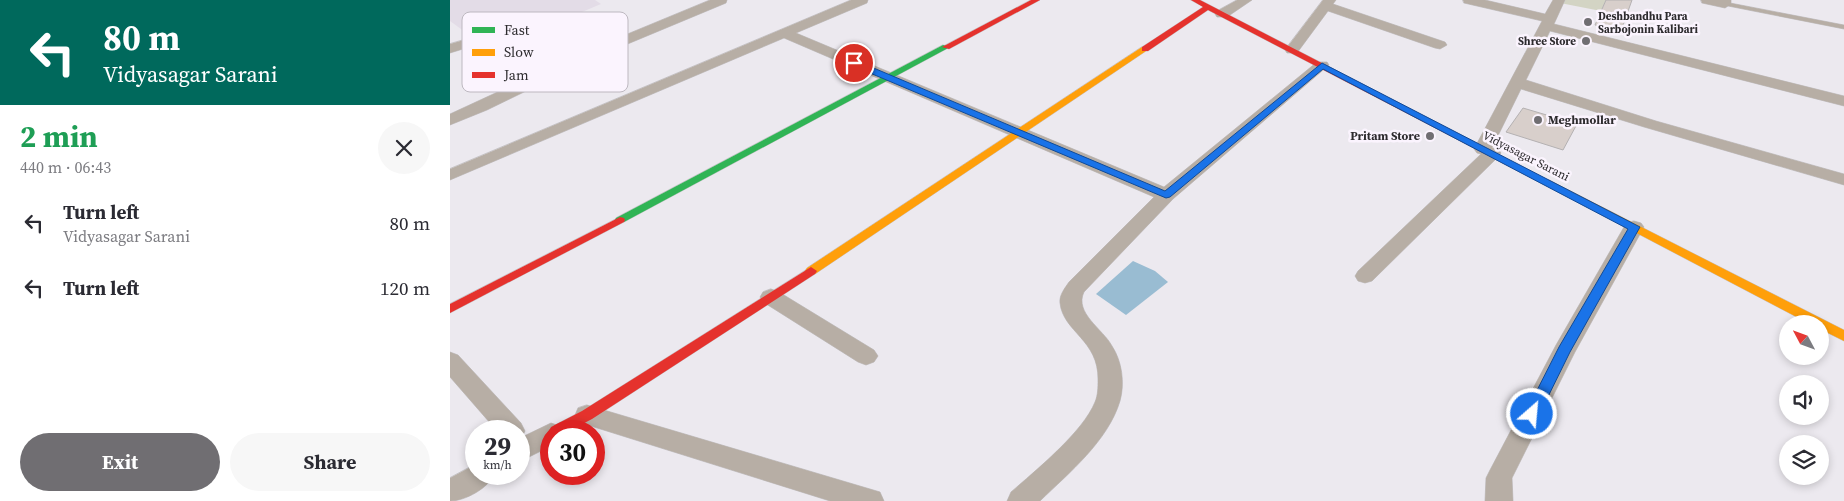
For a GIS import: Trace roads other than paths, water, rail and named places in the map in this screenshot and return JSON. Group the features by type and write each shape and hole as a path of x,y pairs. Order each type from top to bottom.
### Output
{"street":[{"path":"628,39 721,0"},
{"path":"450,176 862,0"},
{"path":"450,309 1036,0"},
{"name":"Vidyasagar Sarani","path":"1195,0 1844,336"},
{"path":"1222,14 1246,0"},
{"path":"1469,0 1548,23 1844,101"},
{"path":"1365,276 1487,151 1518,82 1560,0"},
{"path":"1707,0 1725,2"},
{"path":"1292,50 1328,3 1440,45"},
{"path":"577,420 1020,134 1207,6"},
{"path":"784,34 1166,195"},
{"path":"450,49 462,45"},
{"path":"1021,501 1090,430 1108,402 1110,377 1106,353 1074,313 1070,304 1076,287 1166,195 1322,66"},
{"path":"1518,82 1844,180"},
{"path":"450,120 513,92"},
{"path":"1499,501 1500,478 1564,351 1634,227"},
{"path":"770,297 866,356"},
{"path":"450,361 500,420"},
{"path":"587,415 870,501"},
{"path":"450,492 465,483"}],"lane":[{"path":"1725,2 1844,26"}],"water":[{"path":"1133,261 1155,271 1168,282 1126,315 1096,294"}],"place":[{"name":"Deshbandhu Para Sarbojonin Kalibari","path":"1588,22"},
{"name":"Shree Store","path":"1586,41"},
{"name":"Meghmollar","path":"1538,120"},
{"name":"Pritam Store","path":"1430,136"}]}
